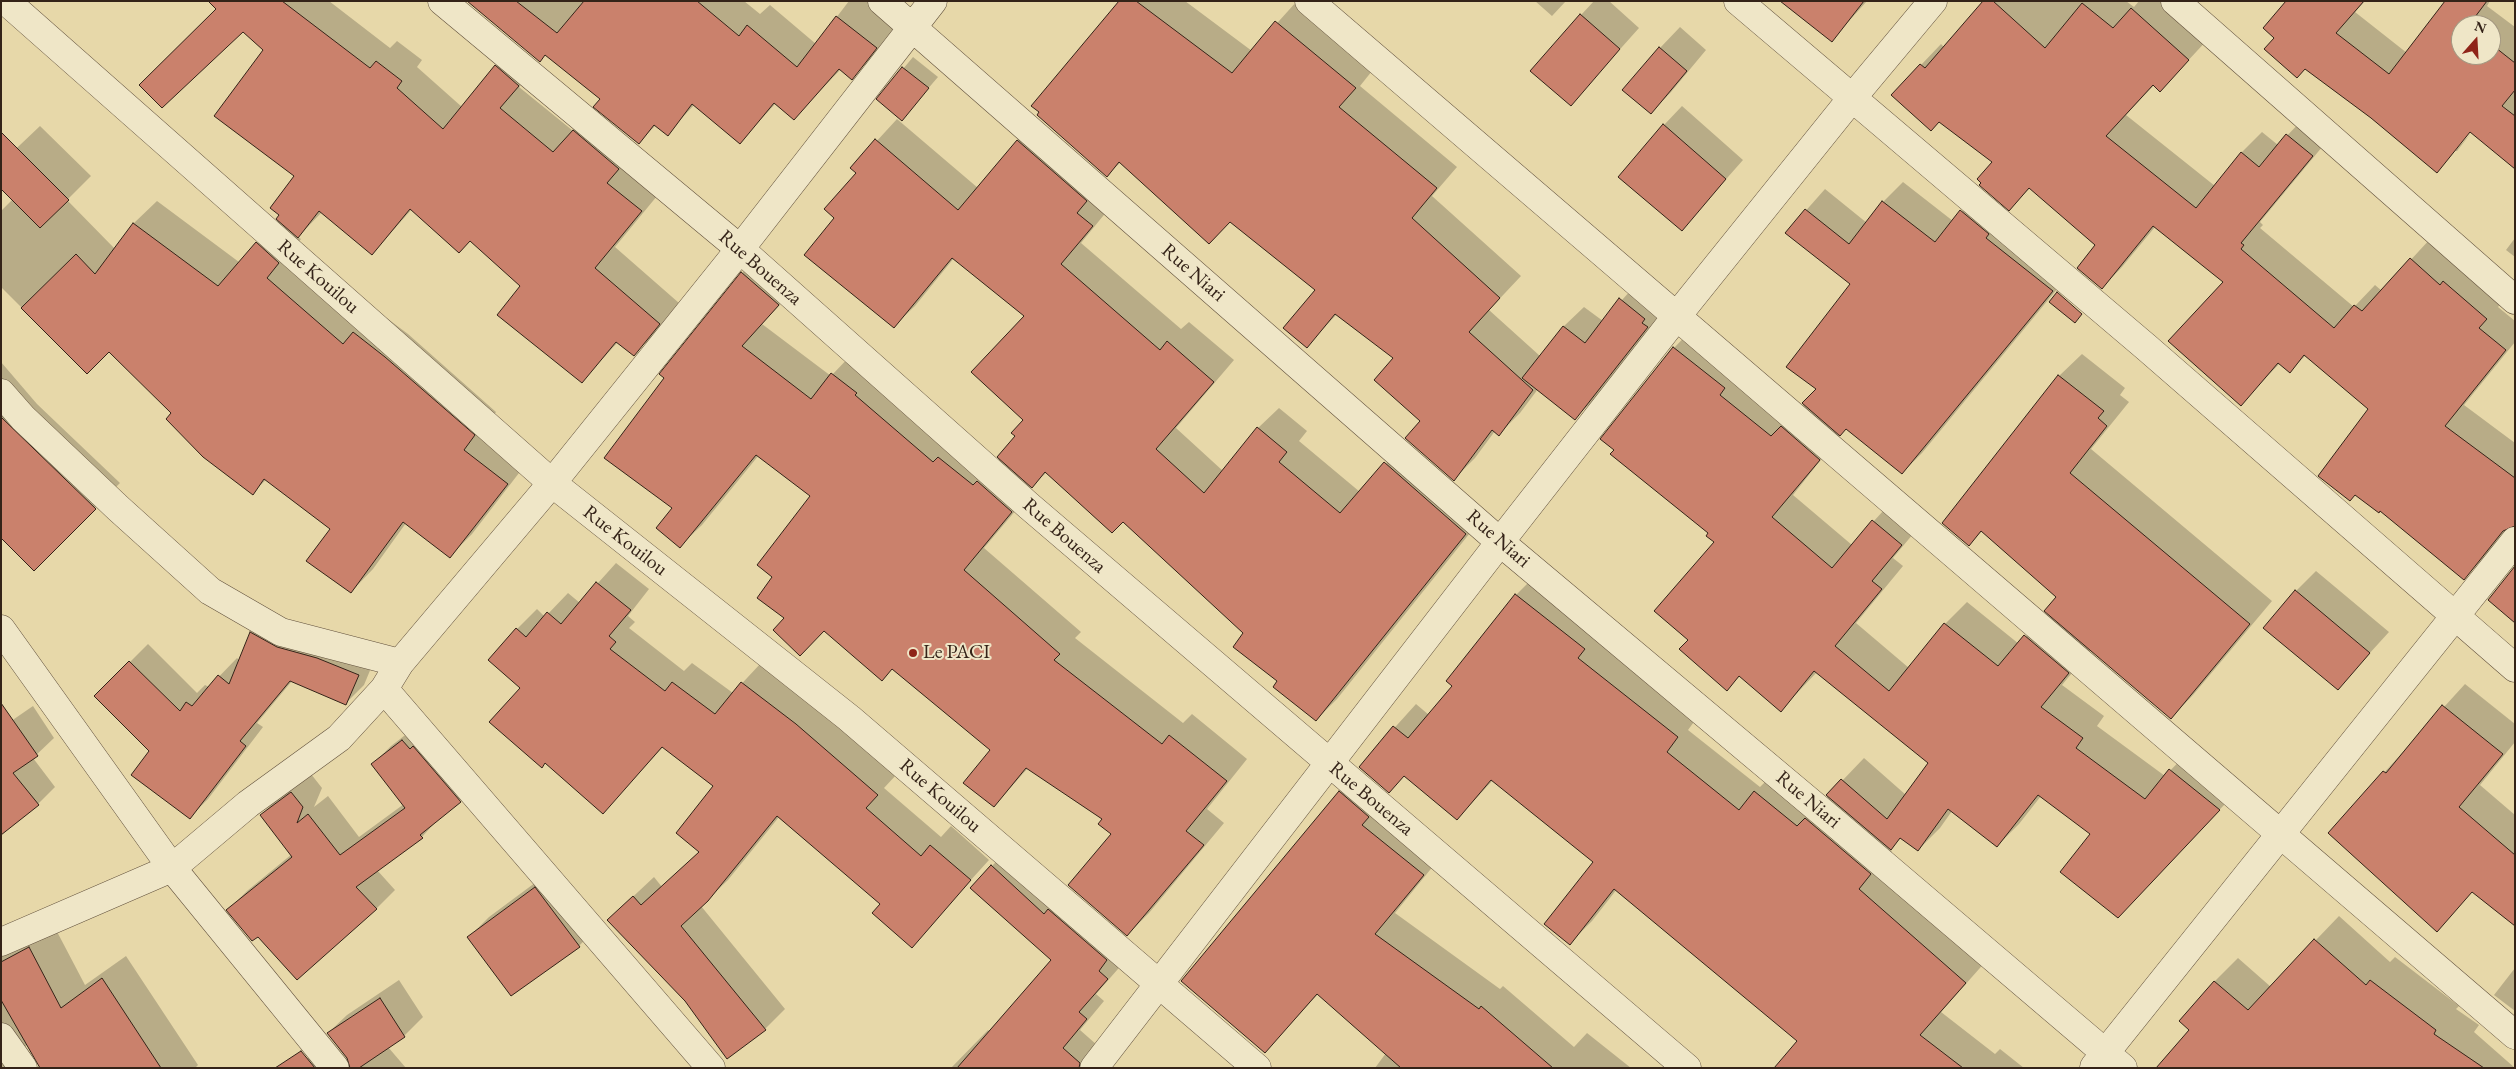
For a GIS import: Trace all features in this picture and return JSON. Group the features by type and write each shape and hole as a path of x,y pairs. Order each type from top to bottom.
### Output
{"street":[{"name":"Rue Kouilou","path":"6,1 552,483 849,718 1257,1068"},
{"name":"Rue Bouenza","path":"442,1 740,249 1029,506 1687,1068"},
{"name":"Rue Niari","path":"882,1 1500,542 1834,822 2107,1063"},
{"path":"1,942 172,868 248,804 339,738 384,689 400,663 552,483 740,249 933,1"},
{"path":"1309,1 2128,705 2283,834 2515,1035"},
{"path":"1738,1 2146,347 2515,668"},
{"path":"1094,1068 1676,317 1852,98 1934,1"},
{"path":"2175,1 2515,300"},
{"path":"1,393 23,418 118,508 210,591 281,632 400,663"},
{"path":"2107,1063 2283,834 2515,541"},
{"path":"1,628 172,868 335,1068"},
{"path":"384,689 712,1068"},
{"path":"1,1037 23,1068"}],"building":[{"path":"208,1 282,1 370,68 376,61 402,81 397,88 443,129 495,65 519,86 500,108 553,152 573,130 619,169 607,183 642,211 595,268 660,324 634,356 616,342 582,383 497,315 520,286 470,241 459,253 410,209 372,255 319,211 298,238 276,219 279,215 270,208 294,176 214,116 263,50 243,32 162,108 139,85 216,9"},
{"path":"467,1 516,1 557,33 584,1 697,1 739,36 747,25 797,67 836,16 877,48 852,80 839,69 794,120 774,103 740,144 692,104 668,136 654,125 639,144 593,107 600,99 545,55 540,62"},
{"path":"1119,1 1136,1 1232,73 1275,21 1356,88 1339,107 1437,188 1412,218 1500,298 1469,332 1533,390 1499,436 1492,430 1454,481 1405,438 1420,421 1374,380 1393,358 1335,314 1307,348 1283,328 1315,290 1230,222 1209,244 1119,162 1107,177 1037,115 1039,112 1031,106"},
{"path":"1780,1 1864,1 1832,42"},
{"path":"1983,1 1993,1 2045,48 2082,3 2113,28 2131,8 2189,60 2160,92 2153,85 2106,136 2196,208 2241,152 2259,167 2286,134 2313,156 2241,243 2244,245 2241,249 2334,328 2354,305 2362,311 2410,258 2440,285 2443,281 2487,319 2479,328 2506,350 2445,426 2515,478 2515,526 2503,531 2464,580 2380,511 2379,513 2355,495 2350,501 2318,476 2368,409 2304,355 2290,373 2278,363 2241,406 2168,341 2223,282 2153,226 2102,289 2077,268 2095,245 2029,188 2009,211 1979,185 1981,183 1977,179 1992,162 1939,122 1931,131 1891,95 1920,64 1925,68"},
{"path":"2286,1 2364,1 2336,33 2389,74 2445,1 2487,1 2476,15 2451,15 2451,65 2501,65 2501,52 2515,63 2515,90 2502,106 2515,116 2515,169 2470,132 2437,173 2371,118 2305,69 2297,78 2264,49 2274,38 2263,28"},
{"path":"1580,14 1620,49 1571,106 1530,71"},
{"path":"1659,47 1687,71 1651,114 1622,90"},
{"path":"902,67 929,88 902,121 876,99"},
{"path":"1663,124 1726,179 1682,231 1618,177"},
{"path":"1,132 69,200 40,228 1,189"},
{"path":"875,139 958,210 1017,140 1087,201 1077,213 1093,226 1061,264 1160,350 1167,341 1214,382 1156,449 1204,493 1257,427 1287,452 1279,462 1340,513 1384,462 1466,534 1316,721 1273,687 1277,681 1233,647 1243,633 1123,522 1112,533 1045,472 1032,488 997,457 1015,436 1011,433 1023,420 971,372 1024,316 952,258 894,328 804,255 834,218 824,209 856,173 850,168"},
{"path":"1882,201 1935,242 1960,210 1989,234 1986,238 2053,291 1902,474 1846,429 1840,436 1802,403 1816,389 1786,367 1850,284 1785,233 1805,209 1849,244"},
{"path":"133,223 218,286 256,242 279,263 267,278 343,344 353,332 385,357 475,435 464,450 508,484 450,558 403,522 351,593 306,561 330,529 264,479 253,495 203,457 166,419 171,413 109,352 87,374 21,308 76,254 95,274"},
{"path":"741,272 779,305 742,346 811,399 831,373 857,393 855,395 933,462 938,457 973,485 977,481 1012,512 964,570 1060,654 1054,660 1162,744 1169,735 1227,781 1186,831 1204,845 1127,936 1068,885 1111,834 1098,824 1102,819 1026,768 994,807 963,783 990,750 892,669 882,681 824,631 800,656 773,630 784,618 757,598 772,577 757,565 810,496 756,455 680,548 656,528 672,508 604,458 664,378 659,374"},
{"path":"2057,292 2082,314 2075,323 2049,302"},
{"path":"1619,298 1645,319 1642,323 1648,327 1575,420 1522,378 1563,326 1585,343"},
{"path":"1673,347 1725,388 1720,395 1771,436 1781,426 1820,460 1772,517 1832,568 1872,520 1902,545 1872,581 1882,589 1835,646 1889,691 1944,623 1998,666 2024,635 2069,673 2041,707 2083,738 2076,748 2145,799 2169,769 2220,810 2118,918 2060,872 2090,834 2038,795 1997,847 1948,809 1918,851 1900,838 1891,850 1826,795 1841,779 1887,819 1928,763 1814,671 1781,712 1739,676 1727,691 1679,649 1688,640 1654,611 1714,542 1706,536 1708,533 1610,454 1614,450 1600,439"},
{"path":"2058,375 2104,411 2098,418 2107,426 2070,473 2250,624 2171,719 2044,611 2056,597 1981,531 1969,546 1942,523"},
{"path":"1,417 96,509 34,571 1,538"},
{"path":"2515,566 2515,623 2488,600"},
{"path":"596,582 631,610 609,636 616,642 610,649 665,691 672,682 715,714 741,682 796,724 878,795 866,808 921,856 930,845 971,880 912,948 872,913 880,904 777,816 708,901 681,926 766,1030 727,1059 685,1001 607,920 633,896 641,905 699,852 676,833 713,786 662,747 603,814 545,763 542,768 489,722 520,688 488,660 516,628 526,637 547,612 561,624"},
{"path":"2295,590 2370,653 2338,690 2263,628"},
{"path":"1515,594 1585,649 1578,658 1678,737 1667,752 1739,810 1754,791 1797,826 1805,818 1871,874 1859,889 1966,983 1920,1035 1963,1068 1774,1068 1797,1041 1614,889 1570,945 1544,924 1593,862 1491,780 1457,820 1404,776 1389,793 1359,767 1393,726 1408,738 1452,686 1446,681"},
{"path":"250,632 277,647 317,658 359,675 346,705 290,681 240,741 246,746 190,819 131,775 149,751 94,696 129,661 180,711 186,702 192,706 218,675 229,684"},
{"path":"1,703 38,756 13,773 39,805 1,835"},
{"path":"2442,705 2503,754 2459,807 2515,855 2515,926 2472,892 2437,932 2328,833 2383,771 2386,773"},
{"path":"402,740 410,749 413,746 461,802 420,835 423,838 356,887 377,909 297,980 258,937 252,941 226,910 292,857 260,815 291,792 303,807 297,823 308,814 340,855 405,808 371,764"},
{"path":"1339,791 1369,817 1362,825 1424,875 1375,934 1479,1009 1481,1006 1553,1068 1401,1068 1317,994 1265,1053 1181,981"},
{"path":"991,865 1044,914 1048,909 1107,960 1099,971 1108,979 1079,1012 1087,1019 1063,1048 1080,1063 1079,1068 957,1068 1051,960 970,888"},
{"path":"535,887 580,947 511,996 467,937"},
{"path":"2314,939 2366,985 2370,980 2436,1030 2434,1034 2484,1068 2156,1068 2189,1030 2179,1021 2214,981 2248,1010"},
{"path":"29,947 61,1008 102,978 161,1068 40,1068 1,1000 1,962"},
{"path":"380,998 405,1037 359,1068 350,1068 347,1058 327,1033"},
{"path":"301,1051 315,1068 275,1068"}],"place":[{"name":"Le PACI","path":"913,653"}]}
